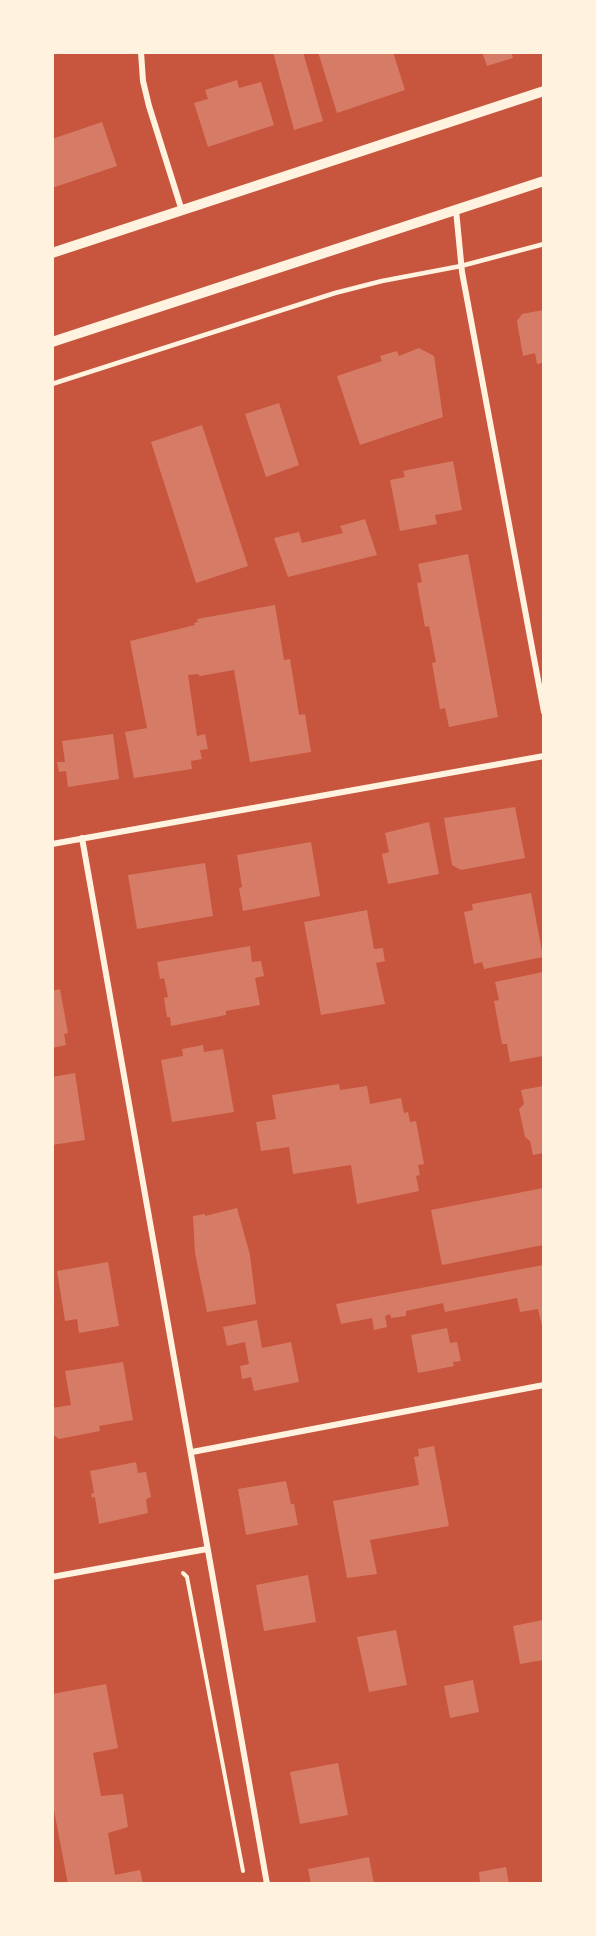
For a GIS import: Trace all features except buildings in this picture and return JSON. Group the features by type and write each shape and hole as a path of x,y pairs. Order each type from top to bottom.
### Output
{"street":[{"path":"141,52 148,106 182,211"},
{"path":"52,253 543,91"},
{"path":"52,342 543,181"},
{"path":"456,210 461,266 543,712"},
{"path":"52,844 543,756"},
{"path":"82,838 267,1884"},
{"path":"192,1452 543,1385"},
{"path":"52,1577 207,1549"}],"lane":[{"path":"52,384 335,293 382,280 461,266 543,244"}],"path":[{"path":"173,1571 183,1572 187,1577 243,1872"}]}
